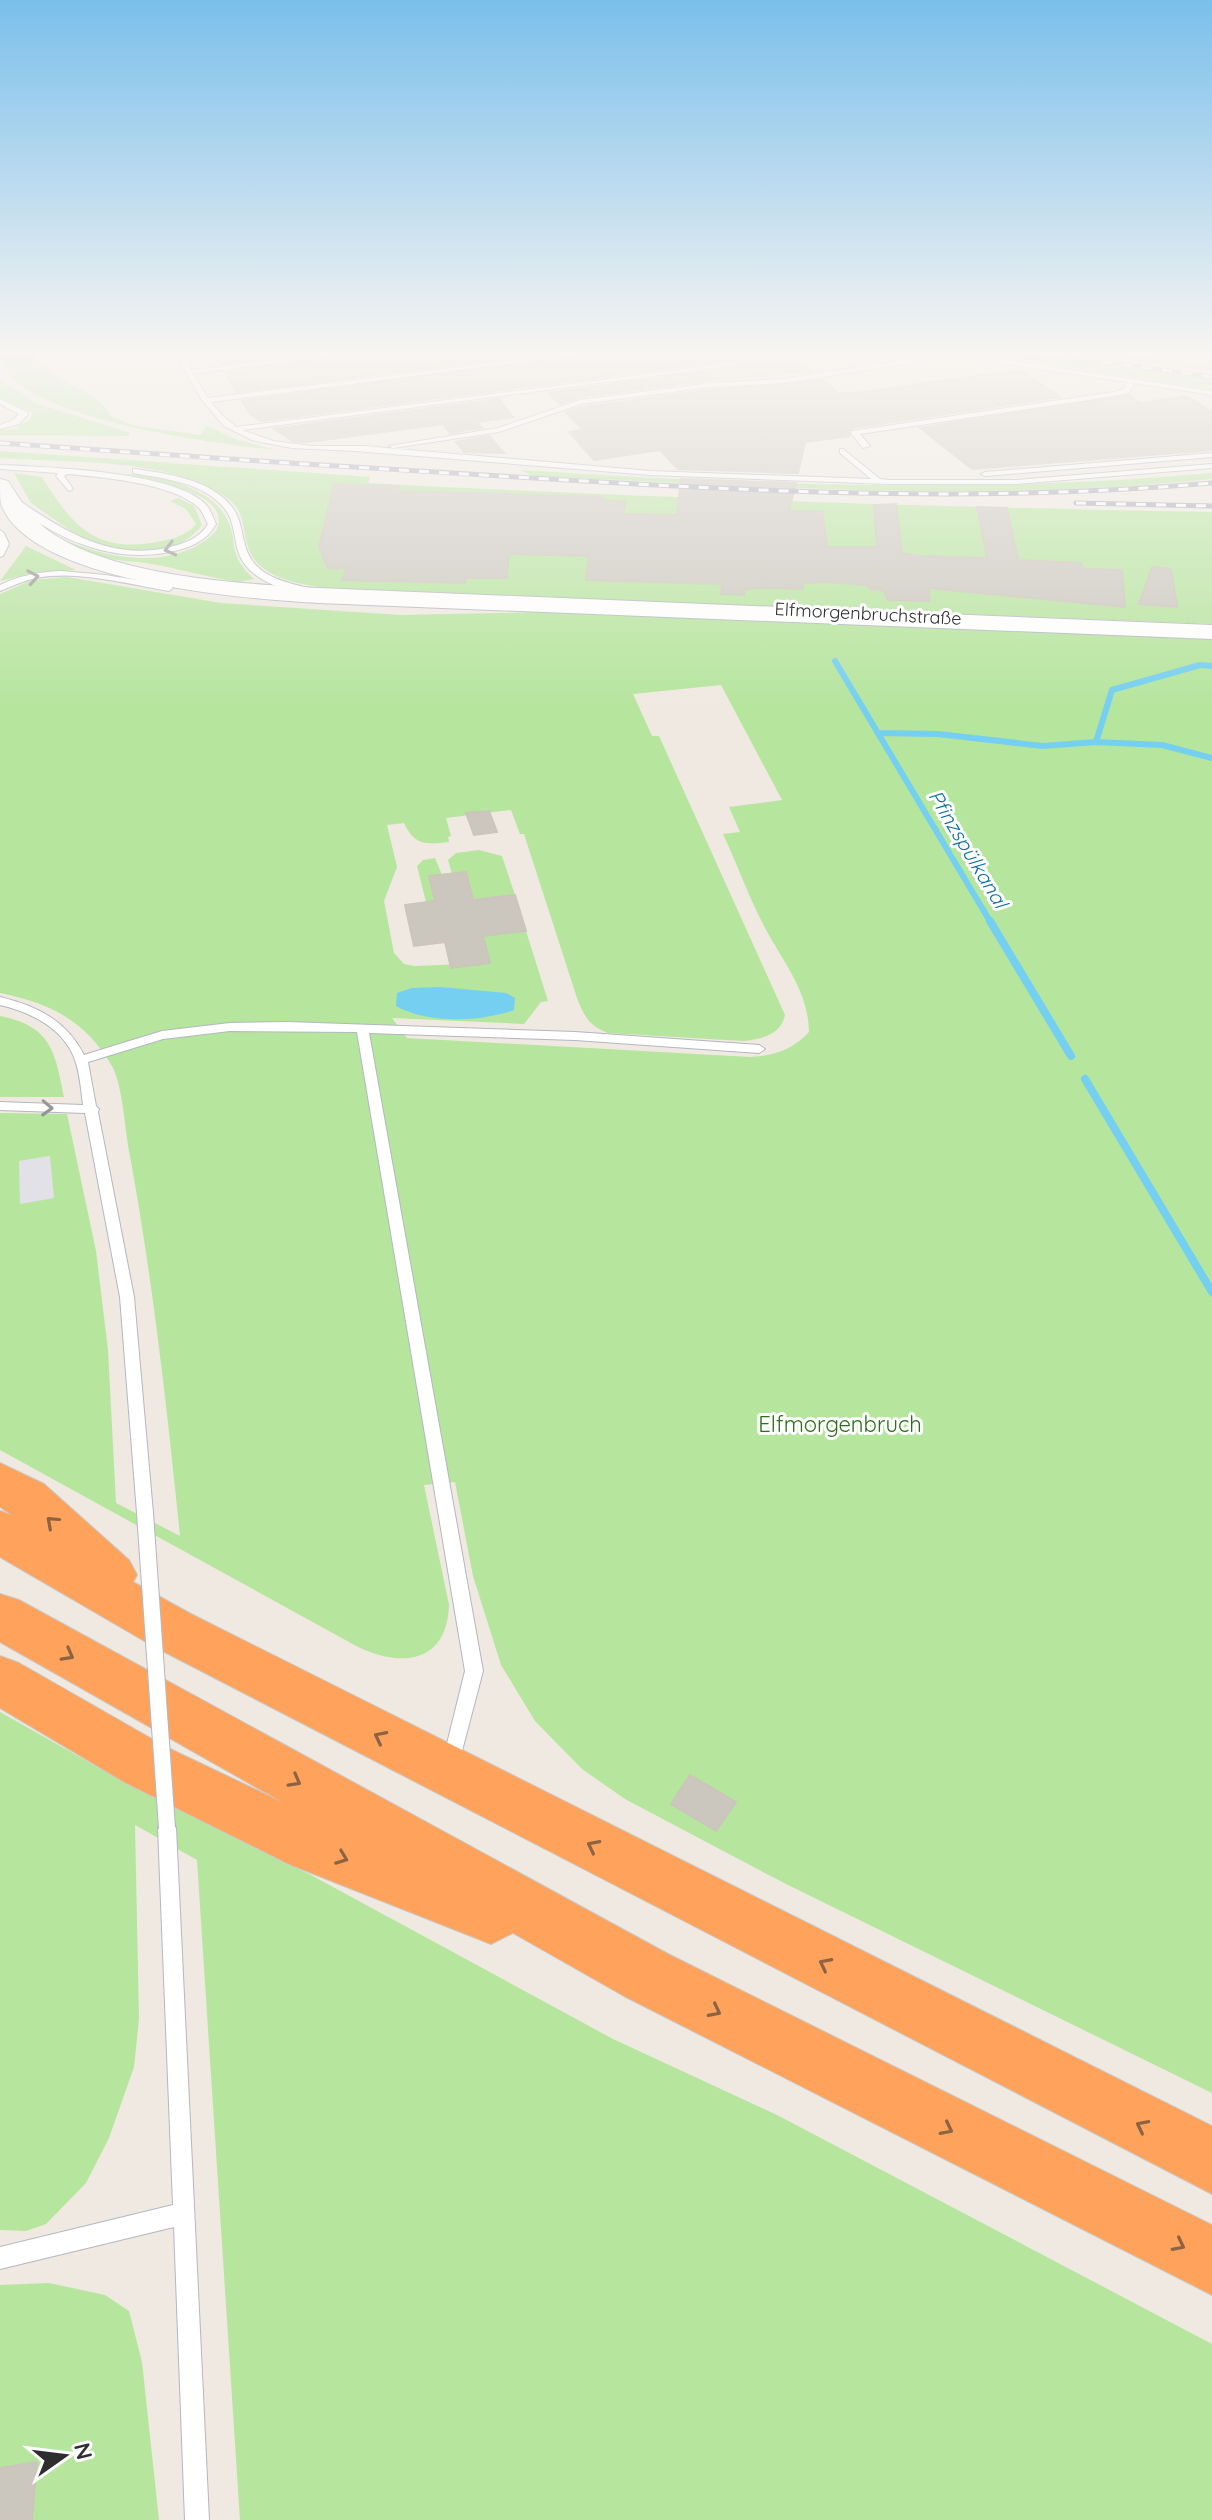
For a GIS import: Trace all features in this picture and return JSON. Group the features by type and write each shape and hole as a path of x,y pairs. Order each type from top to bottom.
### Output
{"highway":[{"path":"0,1483 26,1498 172,1630"},
{"path":"0,1532 172,1630 1212,2161"},
{"path":"0,1616 646,1975 1212,2261"},
{"path":"0,1680 146,1765 312,1846 646,1975"}],"main road":[{"name":"Elfmorgenbruchstraße","path":"2,499 44,538 105,564 220,587 331,596 820,611 1212,632"},
{"name":"Elfmorgenbruchstraße","path":"2,499 30,543 59,559 169,588 324,605 461,607 523,603"}],"lane":[{"path":"2,499 60,533 88,546 115,553 151,553 181,547 204,535 212,524 203,506 179,492 121,478 46,471"},
{"path":"128,471 209,492 230,508 241,552 255,572 282,585 331,596"},
{"path":"614,471 1016,482 1156,471"},
{"path":"866,471 877,480 1003,471"},
{"path":"64,472 60,476 69,489"},
{"path":"0,533 5,544 0,554"},
{"path":"0,588 24,578 50,574 169,588"},
{"path":"0,1001 19,1005 52,1021 65,1031 81,1060 93,1109 127,1297 167,1828 181,2214 197,2520"},
{"path":"81,1060 162,1035 196,1030 287,1026 575,1036 759,1049"},
{"path":"362,1028 474,1671 449,1773"},
{"path":"0,1106 93,1109"},
{"path":"0,2258 181,2214"}],"shaded area":[{"path":"51,1156 55,1198 20,1204 19,1161"}],"green space":[{"path":"156,471 279,471 370,477 368,483 790,501 1212,512 1212,624 331,589 286,580 265,569 250,552 241,516 234,504 204,485"},
{"path":"521,471 866,485 1039,484 1212,473 1212,479 1127,486 958,491 788,488 534,476"},
{"path":"14,473 42,477 74,520 98,538 113,543 151,543 175,538 186,532 196,524 186,509 170,501 178,498 194,506 202,525 189,538 173,546 138,551 119,549 67,533 71,531 31,503"},
{"path":"123,474 178,483 216,504 229,523 239,561 254,579 238,582 105,558 87,553 57,536 95,551 138,558 181,553 200,544 216,531 219,517 213,506 201,497 167,484"},
{"path":"26,546 76,570 34,573 0,581"},
{"name":"Elfmorgenbruch","path":"67,577 221,603 401,615 588,611 1212,636 1212,2093 784,1883 625,1799 582,1769 535,1721 501,1665 473,1576 455,1482 424,1485 449,1605 446,1624 440,1639 431,1649 419,1656 390,1657 358,1647 0,1450 0,1113 67,1114 96,1251 108,1350 116,1503 180,1536 152,1298 116,1074 91,1037 65,1016 35,1002 0,993 0,594 32,580","holes":["721,685 782,800 729,807 740,832 723,834 758,913 799,988 809,1032 782,1051 750,1057 407,1038 392,1018 524,1024 541,1002 548,1001 526,931 496,934 481,929 490,963 415,966 404,964 394,953 384,901 397,867 387,825 404,823 412,836 422,842 449,842 448,837 451,836 446,818 511,810 520,834 524,834 577,998 592,1024 608,1033 743,1041 763,1037 779,1027 785,1015 659,736 652,736 633,694","50,1156 54,1198 20,1204 19,1161"]},
{"path":"479,850 502,856 515,895 486,898 474,905 452,874 448,860 456,853"},
{"path":"435,858 442,875 429,877 435,902 426,902 417,866 423,860"},
{"path":"0,1016 30,1026 48,1043 64,1097 0,1097"},
{"path":"0,1712 133,1787 309,1874 613,2039 777,2115 1212,2344 1212,2520 240,2520 197,1860 135,1825 139,2019 134,2067 109,2138 86,2183 46,2224 26,2231 0,2230"},
{"path":"49,2283 105,2295 129,2311 142,2362 159,2520 0,2520 0,2285"}],"water":[{"path":"440,987 506,993 515,998 514,1010 486,1017 454,1019 423,1016 396,1006 397,993 412,988"}],"building":[{"path":"726,471 799,471 798,473"},
{"path":"681,479 796,483 789,511 822,511 827,547 877,547 874,505 896,504 902,553 919,556 987,558 977,507 1007,508 1018,560 1081,563 1083,569 1122,570 1125,607 928,588 930,601 888,600 883,590 870,589 867,585 826,582 803,583 803,589 744,589 744,595 721,594 722,584 586,580 589,556 509,554 507,578 466,578 465,583 342,580 347,568 328,569 319,547 334,484 399,486 397,490 401,491 602,497 601,500 626,501 623,514 677,515"},
{"path":"1152,567 1171,569 1177,607 1139,604"},
{"path":"489,811 497,832 474,835 466,813"},
{"path":"466,872 473,900 515,895 526,931 483,936 490,963 451,968 445,942 414,946 405,905 435,901 429,876"},
{"path":"690,1775 736,1802 716,1831 671,1804"},
{"path":"37,2462 32,2520 0,2520 0,2468"}],"waterway":[{"name":"Pfinzspülkanal","path":"835,661 991,923"},
{"path":"1096,742 1112,690 1200,665 1212,666"},
{"path":"878,733 938,734 1043,746 1096,742"},
{"path":"1096,742 1162,745 1212,758"},
{"name":"Pfinzspülkanal","path":"990,921 1071,1056"},
{"name":"Pfinzspülkanal","path":"1085,1079 1212,1292"}],"railway":[{"path":"410,471 647,485 889,494 1050,492 1212,483"},
{"path":"1076,503 1212,506"}]}
